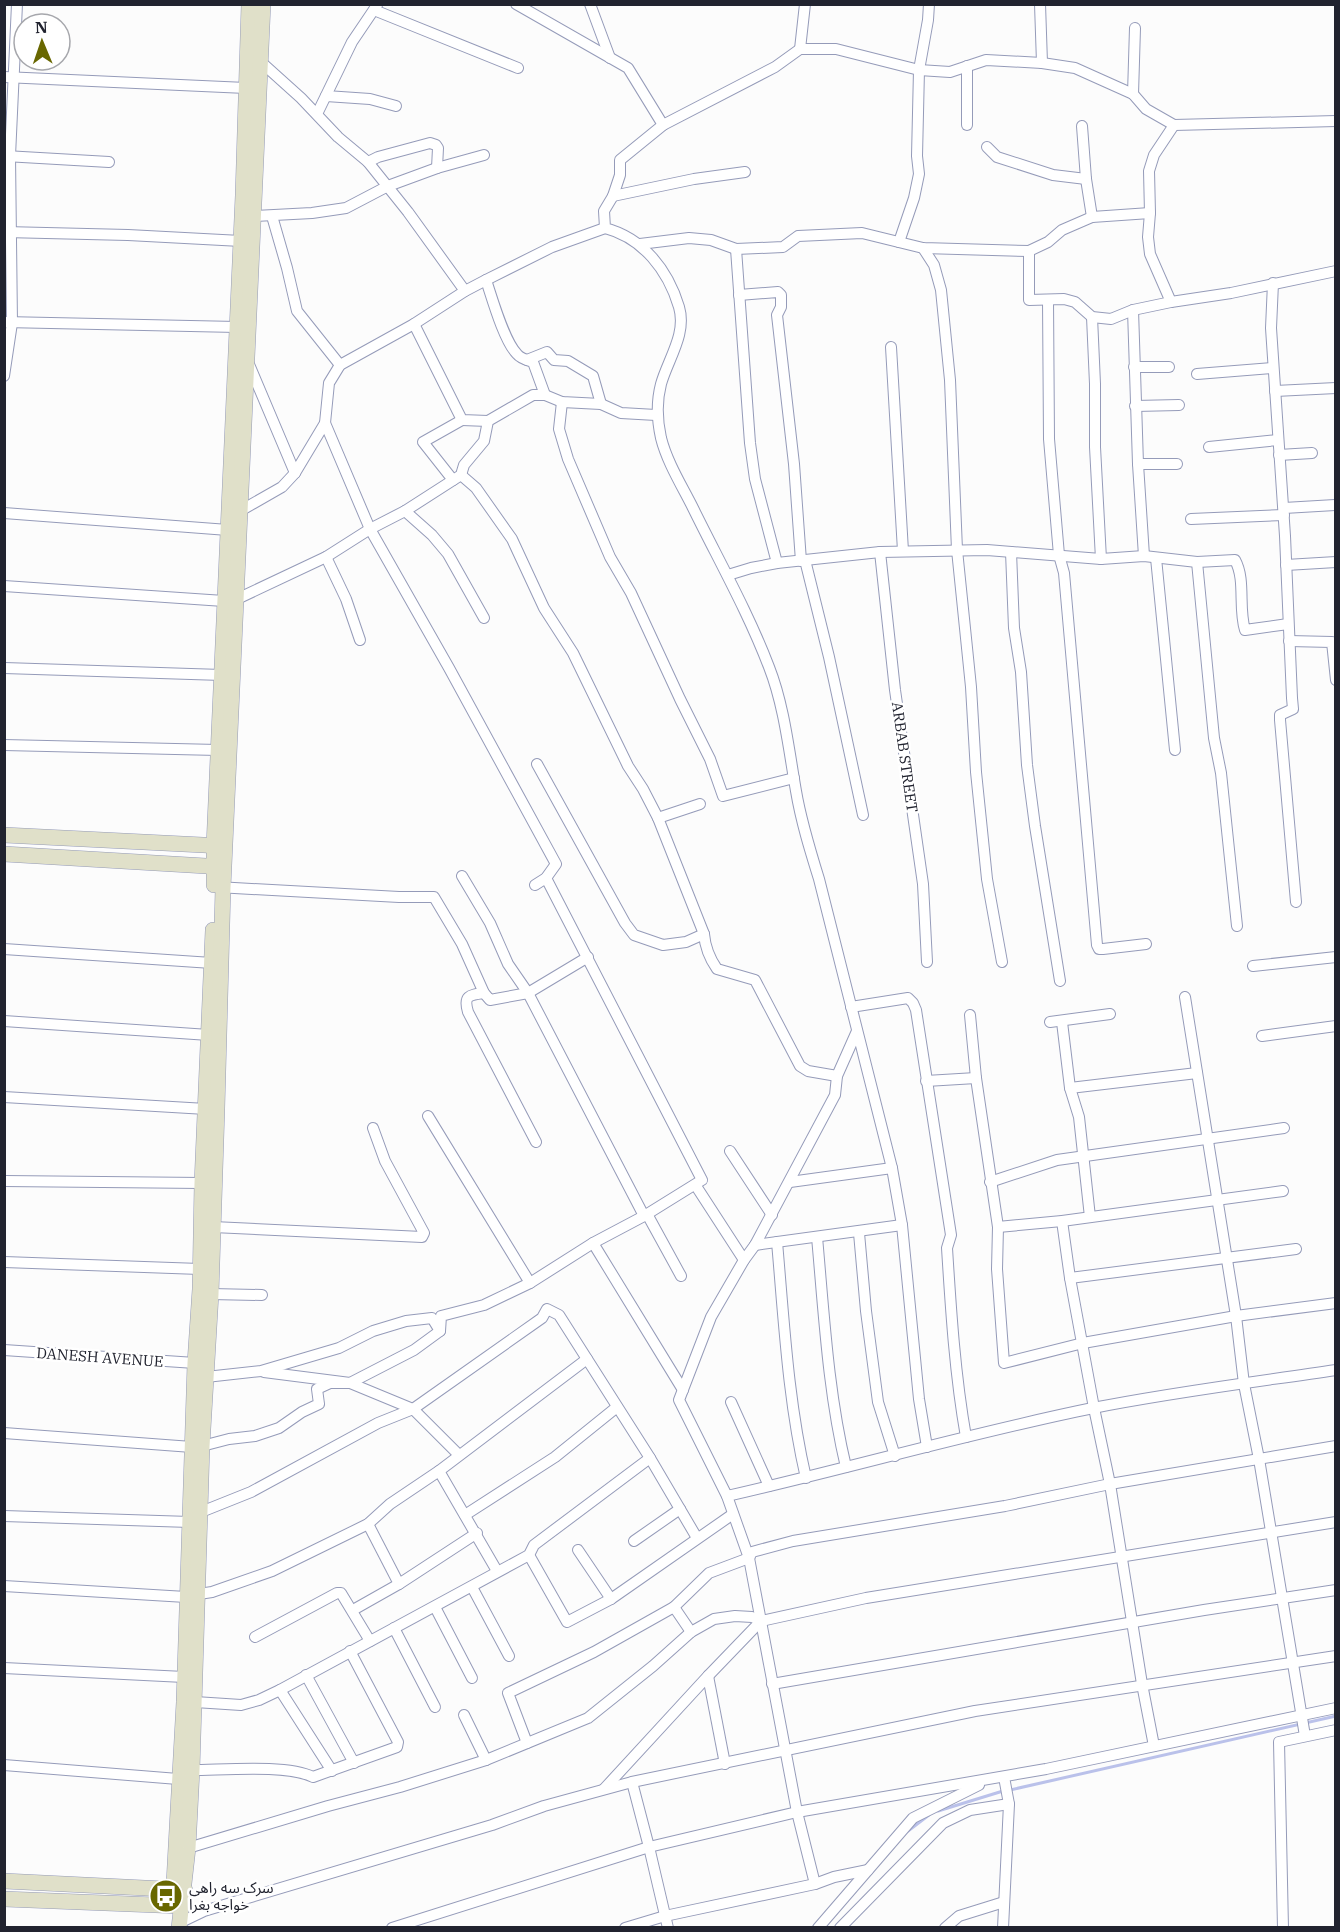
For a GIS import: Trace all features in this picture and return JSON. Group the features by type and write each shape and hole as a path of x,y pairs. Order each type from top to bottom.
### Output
{"main road":[{"path":"197,1446 206,1377 211,1294 220,866 218,750 222,675 240,511 243,360 237,327 249,4"},
{"path":"220,846 231,600 228,530 255,216 263,4"},
{"path":"4,835 220,846"},
{"path":"4,854 220,866"},
{"path":"176,1926 177,1906 188,1848 195,1702 193,1595 197,1446 195,1363 212,963 219,887"},
{"path":"180,1889 178,1779 184,1677 193,1595"},
{"path":"4,1881 180,1889"},
{"path":"4,1899 177,1906"}],"street":[{"path":"4,376 8,322 7,156 16,4"},
{"path":"516,4 628,68 663,125"},
{"path":"590,4 610,58"},
{"path":"800,49 805,4"},
{"path":"899,242 914,198 919,174 917,156 918,70 928,20 928,4"},
{"path":"1040,4 1042,63"},
{"path":"317,114 352,42 376,7 518,68"},
{"path":"1133,94 1135,28"},
{"path":"605,228 604,211 613,196 620,175 620,160 663,125 775,67 800,49 836,48 918,70 950,72 987,60 1042,63 1075,68 1133,94 1146,109 1174,126 1335,121"},
{"path":"261,62 317,114 338,137 368,162 465,291"},
{"path":"967,66 967,125"},
{"path":"10,78 246,88"},
{"path":"326,96 370,99 396,106"},
{"path":"1082,126 1086,179 1092,217"},
{"path":"1171,302 1150,254 1149,171 1154,155 1174,126"},
{"path":"368,162 378,157 430,143 438,148 437,168"},
{"path":"987,147 997,157 1053,175 1086,179"},
{"path":"255,216 346,208 388,186 437,168 484,155"},
{"path":"7,156 109,162"},
{"path":"613,196 694,179 746,172"},
{"path":"640,244 689,238 711,240 736,249 783,247 798,236 862,233 924,248 1029,251 1048,242 1062,230 1092,217 1150,213"},
{"path":"272,216 297,311 340,365"},
{"path":"240,511 282,487 295,473 325,423 329,383 340,365 414,324 465,291 552,246 605,228 617,231 640,244 652,256 669,282 680,308 680,337 660,386 656,415 662,441 676,474 747,615 770,669 789,746 806,839 819,879 892,1168 903,1226 919,1400 927,1447"},
{"path":"8,232 128,235 241,242"},
{"path":"924,248 934,265 941,290 950,380 957,550 987,879 1002,962"},
{"path":"736,249 750,443 755,479 777,563"},
{"path":"1029,251 1028,299 1064,299 1076,302 1092,317 1111,319 1133,310 1231,293 1335,271"},
{"path":"486,280 509,342 515,353 533,362 545,395"},
{"path":"1273,283 1271,328 1284,512 1293,709 1280,715 1280,720 1296,902"},
{"path":"739,295 778,292 781,295 781,307 777,315 803,561 829,657 863,815"},
{"path":"1048,300 1049,439 1059,555 1064,573 1097,945 1099,949 1102,949 1146,944"},
{"path":"1133,310 1135,406 1144,556"},
{"path":"1092,317 1095,447 1101,558"},
{"path":"8,322 237,327"},
{"path":"414,324 462,420"},
{"path":"891,347 903,551"},
{"path":"527,360 547,352 554,360 568,361 593,375 601,404"},
{"path":"243,360 295,473"},
{"path":"1134,367 1169,367"},
{"path":"1197,374 1273,368"},
{"path":"1275,391 1335,388"},
{"path":"656,415 621,413 601,404 562,402 545,395 534,395 488,421 462,420 423,442 457,477 476,488 512,539 544,608 573,653 623,756 658,818 704,934 704,941 717,969 755,980 800,1066 808,1071 837,1076"},
{"path":"562,402 559,429 568,459 610,557 631,593 710,759 723,796 794,778"},
{"path":"1135,406 1179,405"},
{"path":"4,586 231,600 326,556 405,511 457,477 484,441 488,421"},
{"path":"325,423 370,529 556,864 546,878 535,885"},
{"path":"1209,447 1278,440"},
{"path":"1279,455 1312,453"},
{"path":"1138,464 1177,464"},
{"path":"1191,519 1284,512 1335,505"},
{"path":"405,511 432,535 448,554 484,618"},
{"path":"4,513 228,530"},
{"path":"728,575 777,563 903,551 957,550 1101,558 1144,556 1197,562 1232,560 1237,562 1245,630 1288,624"},
{"name":"ARBAB STREET","path":"880,552 895,690 922,884 927,962"},
{"path":"1011,552 1014,628 1021,672 1027,765 1060,981"},
{"path":"326,556 346,598 360,640"},
{"path":"1156,558 1175,750"},
{"path":"1197,562 1237,926"},
{"path":"1286,565 1335,562"},
{"path":"1289,641 1332,642 1335,680"},
{"path":"4,668 222,675"},
{"path":"4,745 218,750"},
{"path":"537,764 619,914 634,935 663,945 686,942 704,934"},
{"path":"658,818 700,804"},
{"path":"462,876 490,924 508,964 528,993 681,1276"},
{"path":"440,1331 441,1316 484,1305 530,1284 593,1243 646,1215 696,1186 702,1180 546,878"},
{"path":"219,887 434,897 462,944 484,993 490,1000 528,993 588,957"},
{"path":"4,949 212,963"},
{"path":"1253,966 1335,957"},
{"path":"484,993 467,998 468,1012 536,1142"},
{"path":"1185,997 1236,1316 1244,1384 1272,1532 1303,1725"},
{"path":"851,1007 908,998 915,1010 951,1235 947,1248 952,1326 958,1394 966,1437"},
{"path":"1050,1022 1110,1014"},
{"path":"970,1015 976,1078 998,1227 997,1269 1004,1363 1083,1343 1236,1316 1335,1302"},
{"path":"4,1021 209,1035"},
{"path":"1062,1022 1070,1088 1078,1117 1090,1217"},
{"path":"1262,1036 1335,1026"},
{"path":"815,1884 797,1812 749,1558 727,1496 679,1400 711,1317 772,1215 835,1095 837,1076 857,1031"},
{"path":"1070,1088 1197,1073"},
{"path":"926,1082 976,1078"},
{"path":"4,1097 206,1109"},
{"path":"428,1116 530,1284"},
{"path":"213,1227 422,1237 424,1233 385,1161 373,1128"},
{"path":"990,1182 1057,1160 1082,1155 1284,1128"},
{"path":"730,1150 772,1215"},
{"path":"790,1182 892,1168"},
{"path":"4,1180 202,1183"},
{"path":"696,1186 744,1260"},
{"path":"998,1227 1062,1221 1283,1191"},
{"path":"1062,1221 1070,1278 1110,1484 1154,1746"},
{"path":"755,1245 903,1226"},
{"path":"859,1233 878,1402 895,1456"},
{"path":"817,1237 831,1387 846,1467"},
{"path":"777,1242 788,1374 797,1441 806,1479"},
{"path":"593,1243 683,1390"},
{"path":"1070,1278 1296,1249"},
{"path":"4,1262 200,1269"},
{"path":"211,1294 261,1295"},
{"path":"4,1516 195,1517 251,1492 378,1423 413,1409 542,1318 547,1309 558,1315 587,1359 650,1458 697,1538"},
{"path":"206,1377 261,1371 339,1348 373,1331 406,1321 432,1318 440,1331"},
{"path":"4,1433 197,1446 229,1439 255,1437 279,1428 302,1412 319,1404 317,1389 330,1383 350,1383 414,1350 440,1331"},
{"name":"DANESH AVENUE","path":"4,1350 195,1363"},
{"path":"4,1586 193,1595 212,1592 272,1571 368,1524 390,1504 439,1471 587,1359"},
{"path":"727,1496 806,1479 966,1437 1094,1408 1335,1370"},
{"path":"261,1371 350,1383 413,1409 459,1455"},
{"path":"731,1402 769,1486"},
{"path":"465,1515 555,1457 617,1407"},
{"path":"527,1743 508,1693 594,1652 674,1607 709,1574 749,1558 752,1552 793,1541 1005,1506 1110,1484 1335,1446"},
{"path":"195,1702 241,1705 259,1700 435,1607 529,1554 534,1545 650,1458"},
{"path":"439,1471 497,1571"},
{"path":"634,1541 680,1509"},
{"path":"529,1554 567,1622 611,1599 733,1514"},
{"path":"604,1789 760,1622 866,1598 1335,1522"},
{"path":"368,1524 399,1584"},
{"path":"353,1610 399,1584 477,1533"},
{"path":"578,1550 611,1599"},
{"path":"472,1587 509,1656"},
{"path":"772,1684 1335,1590"},
{"path":"255,1637 337,1593 343,1594 370,1641"},
{"path":"435,1607 471,1678"},
{"path":"674,1607 691,1632"},
{"path":"188,1848 486,1760 588,1718 691,1632 714,1619 752,1617 760,1622"},
{"path":"394,1628 435,1707"},
{"path":"192,1770 273,1770 305,1773 313,1777 399,1745 350,1651"},
{"path":"176,1926 204,1911 492,1825 544,1806 632,1782 975,1711 1335,1656"},
{"path":"4,1668 184,1677"},
{"path":"306,1676 354,1763"},
{"path":"708,1676 725,1764"},
{"path":"280,1690 332,1771"},
{"path":"1283,1928 1279,1742 1303,1725 1335,1708"},
{"path":"464,1715 486,1760"},
{"path":"392,1928 649,1847 797,1812 998,1778 1154,1746 1303,1725 1335,1730"},
{"path":"4,1765 178,1779"},
{"path":"998,1778 1009,1804 1003,1928"},
{"path":"818,1928 913,1818 998,1778"},
{"path":"632,1782 668,1928"},
{"path":"840,1928 943,1823 970,1810 1009,1804"},
{"path":"625,1928 665,1916 815,1884 834,1877 868,1870"},
{"path":"945,1928 959,1916 1004,1902"}],"waterway":[{"path":"1010,1790 1336,1716"},
{"path":"938,1811 1003,1791"},
{"path":"908,1831 929,1815"}],"place":[{"name":"سرک سه راهی خواجه بغرا","path":"166,1896"}]}
